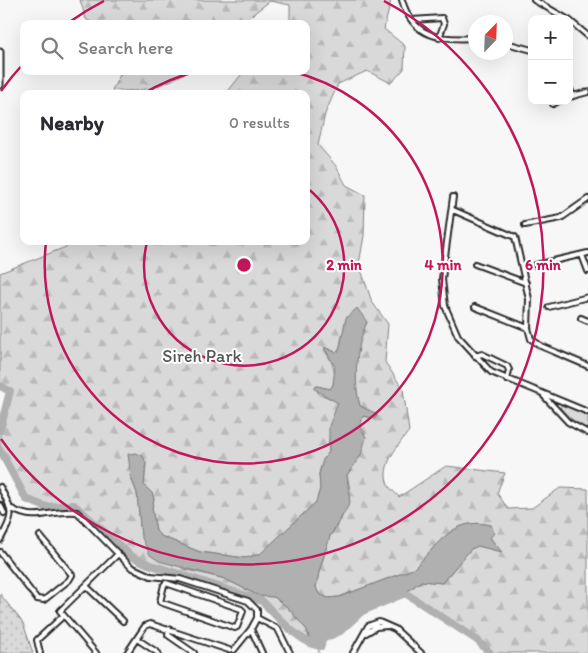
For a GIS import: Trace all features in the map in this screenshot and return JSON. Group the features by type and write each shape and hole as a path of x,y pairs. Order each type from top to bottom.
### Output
{"street":[{"path":"402,0 412,20 426,33 440,38 468,38"},
{"path":"534,0 561,15"},
{"path":"412,20 442,18 444,24 440,38"},
{"path":"573,22 588,36"},
{"path":"513,45 528,49"},
{"path":"0,52 0,85"},
{"path":"573,96 588,92"},
{"path":"453,197 453,210 443,265 442,290 445,306 454,328 475,356 491,372 588,412"},
{"path":"525,225 562,218 588,199"},
{"path":"453,210 507,233 516,240 530,304 528,328 530,337 536,344 588,366"},
{"path":"536,265 588,253"},
{"path":"582,255 588,271"},
{"path":"475,264 526,283"},
{"path":"549,307 588,297"},
{"path":"475,307 528,328"},
{"path":"581,318 588,321"},
{"path":"475,356 482,354 507,366 509,370 507,380"},
{"path":"543,395 574,427 588,433"},
{"path":"555,409 560,401"},
{"path":"0,487 2,496 12,509 23,516 32,517 77,512 131,567 144,574 184,581 232,596 253,605 257,610 257,618 251,629 231,652 150,624 146,626 127,653"},
{"path":"0,505 4,513"},
{"path":"0,540 10,523 12,509"},
{"path":"0,552 37,599 44,600 69,580 72,575 40,536"},
{"path":"96,653 62,617 60,611 118,554"},
{"path":"182,588 184,581"},
{"path":"165,584 229,604 243,611 236,628 159,602 165,584"},
{"path":"86,586 123,621"},
{"path":"229,604 232,596"},
{"path":"40,653 37,640 62,617"},
{"path":"257,618 278,629 290,653"},
{"path":"353,653 371,624 379,622 395,629 422,653"},
{"path":"251,629 262,653"},
{"path":"169,630 168,635 194,653"},
{"path":"188,649 193,638"},
{"path":"137,639 158,653"}],"green space":[{"name":"Sireh Park","path":"80,0 391,0 384,29 405,46 404,69 391,83 367,71 338,84 325,114 318,145 336,166 346,185 365,195 364,236 359,264 372,302 388,324 385,362 403,389 409,431 395,449 388,463 386,478 388,485 399,497 446,466 505,473 497,493 508,509 532,508 560,488 588,489 588,653 490,653 477,640 405,593 422,581 442,583 471,549 478,546 501,552 490,537 491,525 477,523 456,529 438,543 413,569 339,597 328,598 319,594 316,588 319,572 330,536 341,520 350,490 347,475 361,455 365,432 360,427 363,416 376,414 360,406 356,386 356,364 360,342 367,322 346,318 339,351 335,352 328,348 324,350 330,359 335,374 333,385 330,389 317,386 318,393 338,402 329,440 329,452 323,460 319,474 320,489 316,502 261,554 245,558 200,552 161,536 156,531 152,508 154,499 152,493 144,485 146,463 131,478 137,493 141,536 184,569 225,579 259,596 274,597 287,607 307,630 311,645 274,614 262,601 148,564 131,556 74,505 46,507 26,499 0,450 0,430 10,392 0,386 0,273 71,245 310,245 310,90 229,90 241,75 310,75 310,20 290,20 290,5 270,1 245,20 86,19"},
{"path":"120,75 181,75 143,90 112,90"},
{"path":"563,404 588,415 588,429 566,414 560,407"},
{"path":"0,594 23,623 33,653 0,653"}],"shaded area":[{"path":"357,308 367,322 358,353 356,375 358,396 360,406 377,414 375,419 363,416 360,427 366,437 361,455 347,475 350,503 330,536 316,587 319,594 328,598 339,597 413,569 446,535 465,525 477,523 491,525 494,533 490,538 502,552 478,546 471,549 442,583 421,581 405,593 362,611 340,631 322,639 321,646 311,645 307,630 287,607 274,597 259,596 225,579 159,561 150,555 141,536 137,493 131,478 128,454 136,453 143,456 146,463 144,485 152,493 154,499 152,508 156,531 161,536 200,552 245,558 260,554 316,502 320,489 319,474 323,460 329,452 329,426 338,403 313,388 317,386 330,389 333,385 335,367 324,347 335,352 339,351 346,318"}],"waterway":[{"path":"0,386 10,391 0,430"},
{"path":"0,450 26,499 46,507 74,505 131,556 148,564 262,601 289,628 306,641 321,646 322,639 340,631 362,611 405,593 477,640 490,653"},
{"path":"318,646 319,653"}]}
